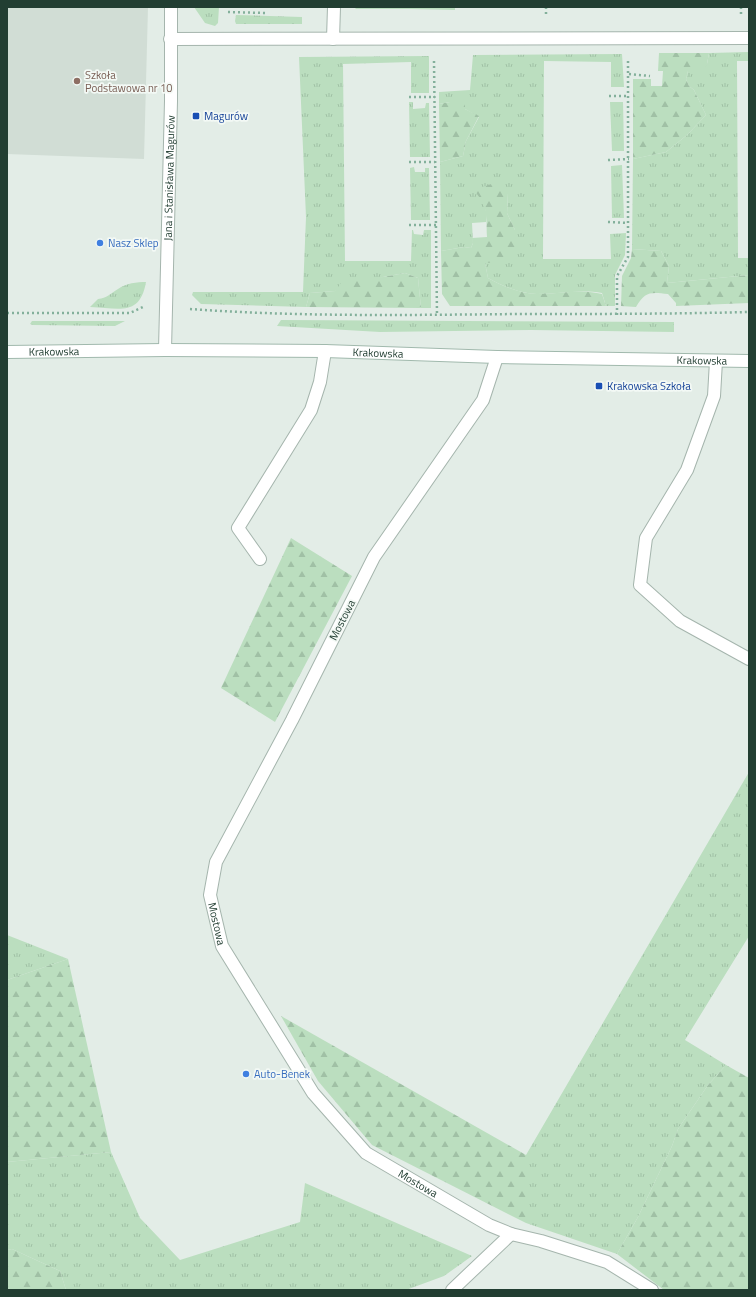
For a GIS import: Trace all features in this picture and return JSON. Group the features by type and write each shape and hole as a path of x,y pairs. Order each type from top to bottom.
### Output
{"street":[{"name":"Jana i Stanisława Magurów","path":"165,350 171,101 171,7"},
{"path":"333,39 334,7"},
{"path":"170,39 749,38"},
{"name":"Krakowska","path":"7,352 165,350 325,351 497,357 749,361"},
{"path":"260,559 238,528 311,410 320,382 325,351"},
{"name":"Mostowa","path":"497,357 483,400 374,557 292,720 216,862 210,895 222,946 313,1093 366,1152 489,1225 511,1234 541,1241 607,1262 652,1290"},
{"path":"716,361 714,396 687,470 646,538 640,585 680,621 749,659"},
{"path":"452,1290 511,1234"}],"path":[{"path":"617,315 617,276 628,257 628,59"},
{"path":"434,60 437,315"},
{"path":"629,74 650,76"},
{"path":"608,96 629,96"},
{"path":"409,97 435,97"},
{"path":"608,160 629,159"},
{"path":"409,162 435,162"},
{"path":"608,222 628,223"},
{"path":"409,226 437,226"},
{"path":"7,313 130,313 140,307"},
{"path":"198,310 266,313 437,315 617,315 749,312"}],"shaded area":[{"name":"Szkoła Podstawowa nr 10","path":"7,7 148,7 144,159 7,154"}],"green space":[{"path":"194,7 219,7 218,23 215,26 205,23"},
{"path":"354,7 411,7 411,9 356,9"},
{"path":"411,7 455,7 455,10 411,9"},
{"path":"598,7 656,7 655,8"},
{"path":"236,15 302,17 302,24 236,24"},
{"path":"749,52 749,61 737,61 738,258 749,258 749,275 667,283 669,266 661,251 632,249 633,159 666,152 687,135 706,115 694,90 689,86 686,79 688,71 707,64 709,53"},
{"path":"659,53 709,53 707,64 702,71 688,71 686,79 689,86 694,90 706,115 687,135 666,152 633,159 633,79 651,79 651,86 662,86 663,71 658,71"},
{"path":"622,54 624,87 611,87 611,62 544,61 543,259 611,259 610,234 626,233 625,255 615,275 615,306 606,306 602,293 586,291 531,294 512,289 488,278 485,263 515,230 507,213 508,193 484,203 487,215 486,222 472,223 473,243 471,248 464,247 441,251 440,162 463,156 466,141 479,117 465,109 465,103 450,102 439,104 439,92 470,90 473,55"},
{"path":"429,56 429,93 411,93 411,62 343,64 345,261 411,261 412,230 414,234 423,235 424,230 431,230 431,308 421,308 418,278 405,273 383,277 335,291 310,293 306,307 201,304 192,295 193,292 303,292 306,217 299,57"},
{"path":"409,102 413,102 413,109 425,108 426,103 429,103 430,157 410,157"},
{"path":"465,102 465,109 479,116 466,141 463,156 440,162 439,104"},
{"path":"610,102 623,102 624,151 612,151"},
{"path":"622,165 624,218 612,218 611,166"},
{"path":"414,167 415,172 425,172 425,168 429,168 430,220 411,220 410,168"},
{"path":"494,183 508,193 507,213 515,230 516,248 506,262 485,263 488,278 512,289 532,294 578,292 602,294 606,306 450,306 442,294 441,251 464,247 471,248 473,243 472,238 487,237 486,212 482,202 474,190"},
{"path":"632,249 661,251 669,266 667,283 749,275 749,303 676,306 676,303 668,294 653,293 642,298 636,307 621,306 622,276 631,258"},
{"path":"405,273 418,278 421,308 306,307 310,293 335,291 344,279 383,277"},
{"path":"146,282 139,301 133,306 119,309 90,307 98,299 106,297 124,285"},
{"path":"281,320 674,322 674,332 531,330 380,332 277,326"},
{"path":"32,321 125,321 115,326 33,325 30,324"},
{"path":"291,538 352,576 275,722 221,688"},
{"path":"749,772 749,936 685,1040 726,1065 708,1085 678,1129 672,1146 638,1217 617,1254 526,1223 526,1155"},
{"path":"7,935 68,959 7,980"},
{"path":"68,959 111,1152 7,1162 7,980"},
{"path":"281,1016 526,1155 526,1223 372,1145 318,1081"},
{"path":"726,1065 749,1078 749,1290 664,1290 617,1254 638,1217 672,1146 678,1129 708,1085"},
{"path":"111,1152 140,1218 180,1260 300,1222 305,1183 472,1256 444,1276 406,1290 66,1290 60,1271 12,1249 7,1250 7,1162"},
{"path":"12,1249 60,1271 66,1290 7,1290 7,1250"}],"place":[{"name":"Szkoła Podstawowa nr 10","path":"77,81"},
{"name":"Magurów","path":"196,116"},
{"name":"Nasz Sklep","path":"100,243"},
{"name":"Krakowska Szkoła","path":"599,386"},
{"name":"Auto-Benek","path":"246,1074"}]}
